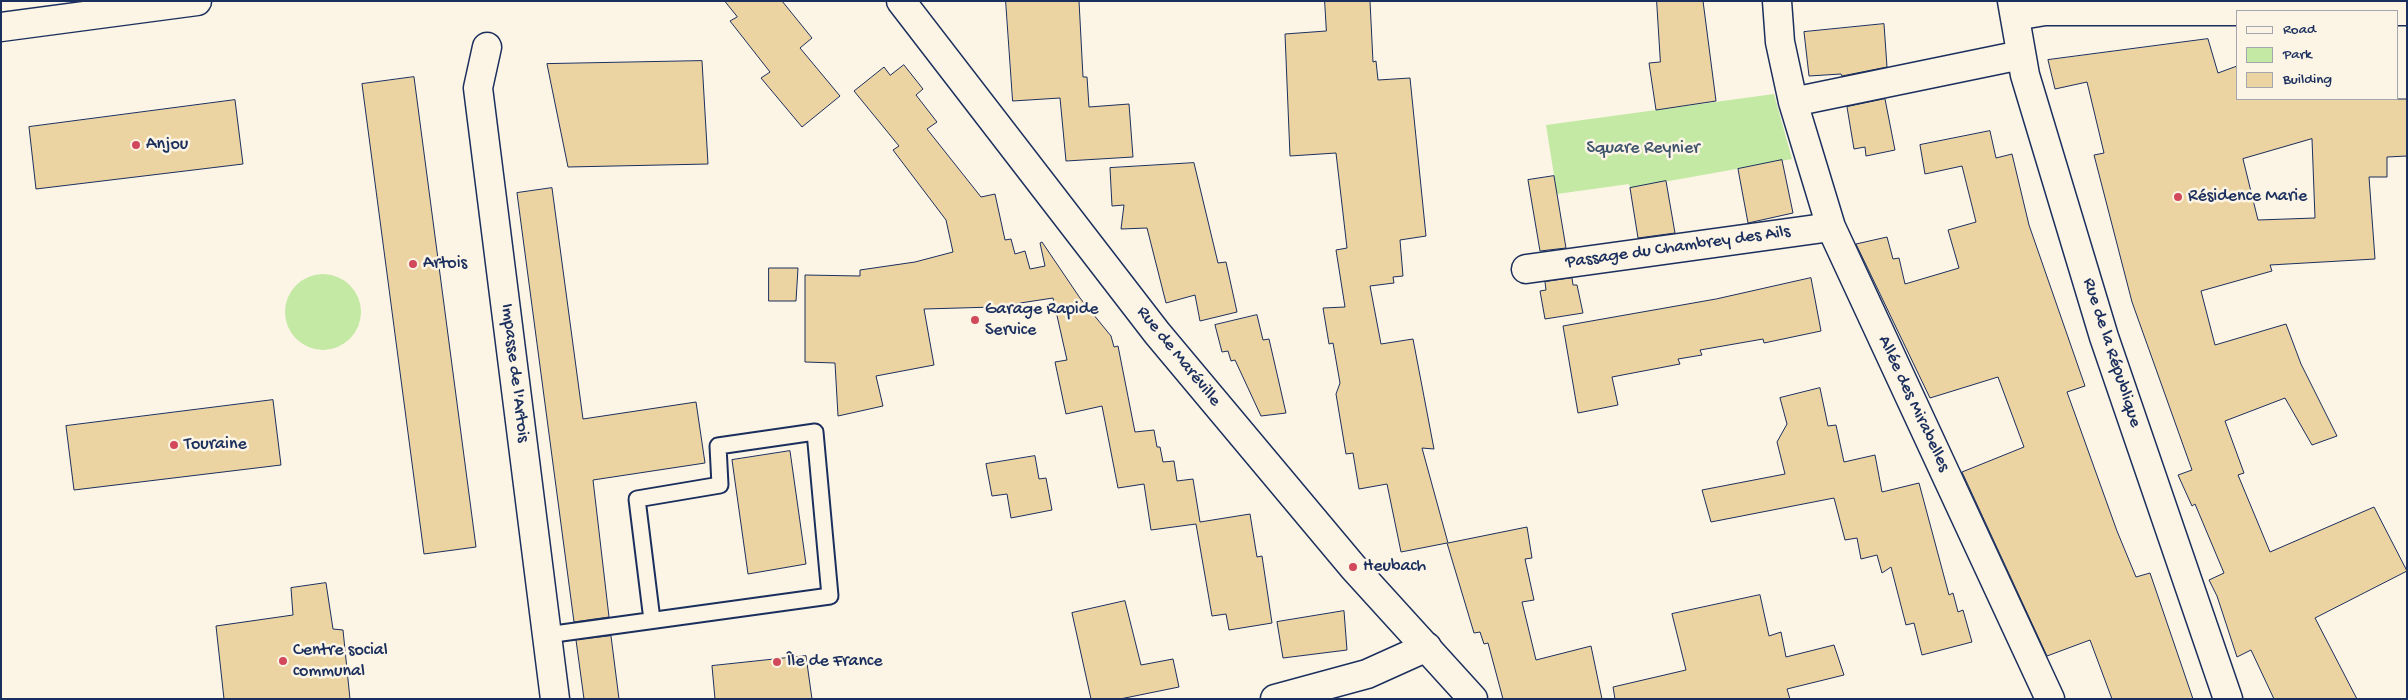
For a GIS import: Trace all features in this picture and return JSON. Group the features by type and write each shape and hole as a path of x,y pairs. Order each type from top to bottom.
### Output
{"street":[{"path":"1,27 197,1"},
{"name":"Rue de Maréville","path":"901,1 1157,333 1283,486 1473,699"},
{"name":"Allée des Mirabelles","path":"1777,1 1780,42 1793,102 1831,227 2050,699"},
{"path":"2014,9 2045,11 2236,11"},
{"name":"Rue de la République","path":"2014,9 2021,55 2104,337 2228,699"},
{"name":"Impasse de l'Artois","path":"488,47 478,88 555,699"},
{"path":"1793,102 2021,55"},
{"name":"Passage du Chambrey des Ails","path":"1526,269 1831,227"},
{"path":"1275,699 1367,674 1426,647"}],"lane":[{"path":"547,635 830,596 814,432 718,446 720,485 637,499 652,620"}],"green space":[{"name":"Square Reynier","path":"1774,94 1792,159 1630,188 1629,184 1557,194 1546,125"},
{"path":"323,274 337,277 350,285 358,298 361,312 358,326 350,339 337,347 323,350 309,347 296,339 288,326 285,312 288,298 296,285 309,277"}],"building":[{"path":"725,1 782,1 812,38 800,48 840,96 802,127 761,78 770,72 730,21 737,17"},
{"path":"1006,1 1079,1 1083,77 1087,77 1089,107 1129,104 1133,157 1066,161 1060,98 1013,101"},
{"path":"1325,1 1370,1 1373,62 1376,61 1378,80 1410,78 1426,236 1400,240 1403,276 1393,277 1394,283 1370,286 1381,344 1413,339 1434,449 1422,448 1448,543 1527,527 1532,558 1525,559 1534,600 1522,602 1536,660 1591,646 1602,699 1503,699 1488,643 1484,644 1480,632 1474,633 1447,543 1401,552 1387,484 1359,489 1353,453 1346,454 1336,394 1340,383 1333,343 1329,344 1323,308 1345,307 1336,250 1347,248 1336,153 1290,156 1285,34 1326,31"},
{"path":"1657,1 1703,1 1716,101 1656,110 1649,63 1660,62"},
{"path":"1884,24 1887,67 1842,76 1841,74 1809,76 1804,32"},
{"path":"2208,39 2218,73 2236,66 2236,100 2407,99 2407,156 2387,157 2387,177 2369,177 2375,259 2270,265 2272,271 2201,291 2215,345 2286,324 2301,364 2337,436 2312,445 2285,398 2225,421 2244,473 2238,475 2270,552 2374,507 2407,571 2315,618 2357,699 2274,699 2251,650 2237,657 2217,596 2209,580 2224,573 2195,504 2192,506 2178,475 2192,470 2132,302 2094,155 2104,153 2087,82 2055,89 2048,60","holes":["2312,139 2315,218 2258,220 2243,159"]},
{"path":"702,61 708,164 568,167 547,64"},
{"path":"904,65 923,89 916,95 937,122 927,129 981,197 995,194 1005,240 1011,239 1015,254 1025,251 1030,269 1045,266 1040,243 1042,242 1080,298 1111,336 1114,347 1118,346 1135,432 1154,430 1157,447 1160,447 1163,462 1174,461 1177,481 1193,479 1200,522 1250,514 1257,557 1262,556 1272,623 1229,630 1226,614 1212,616 1196,524 1151,530 1144,484 1118,488 1102,406 1066,414 1055,362 1067,360 1053,298 994,307 924,309 934,365 876,376 883,406 838,416 835,363 805,362 805,275 860,276 860,270 915,262 953,252 946,220 893,150 899,146 854,91 884,67 890,75"},
{"name":"Artois","path":"414,77 476,547 424,554 362,84"},
{"path":"1885,99 1895,150 1866,156 1865,147 1854,149 1847,107"},
{"name":"Anjou","path":"235,100 243,164 36,189 29,127"},
{"path":"1990,131 1996,158 2012,154 2029,225 2085,386 2067,392 2117,531 2136,577 2150,573 2193,699 2112,699 2090,640 2047,656 1962,472 2024,447 1998,377 1930,398 1856,244 1887,237 1893,259 1899,258 1905,284 1959,268 1948,230 1976,222 1962,166 1925,174 1920,145"},
{"path":"1782,160 1793,213 1748,223 1738,169"},
{"path":"1194,163 1218,263 1226,262 1237,312 1200,321 1195,295 1166,303 1147,228 1121,229 1124,205 1112,206 1110,168"},
{"path":"1554,176 1566,248 1540,251 1528,180"},
{"path":"1666,181 1675,233 1638,238 1630,188"},
{"path":"552,188 583,419 696,402 705,463 593,480 609,617 574,622 517,193"},
{"path":"769,268 798,268 796,301 769,301"},
{"path":"1572,278 1573,285 1577,285 1583,313 1545,319 1540,291 1546,290 1545,282"},
{"path":"1811,278 1821,331 1764,343 1763,339 1700,350 1702,355 1678,359 1680,364 1612,377 1618,405 1578,413 1563,326 1716,299"},
{"path":"1257,315 1263,340 1269,339 1286,413 1261,416 1235,360 1231,361 1228,351 1222,352 1215,325"},
{"path":"1820,388 1828,426 1836,425 1844,462 1875,455 1882,492 1919,483 1949,595 1953,593 1958,612 1963,610 1972,642 1922,655 1914,623 1906,625 1891,567 1882,573 1877,555 1861,559 1857,538 1845,540 1834,498 1711,522 1702,490 1785,474 1777,442 1787,424 1780,398"},
{"name":"Touraine","path":"273,400 281,465 74,490 66,426"},
{"path":"790,451 806,564 748,574 732,460"},
{"path":"1035,456 1039,479 1046,478 1052,510 1011,518 1007,494 992,496 986,464"},
{"name":"Centre social communal","path":"326,583 333,629 343,630 350,699 224,699 216,626 293,615 291,588"},
{"path":"1760,595 1769,636 1781,632 1786,657 1834,645 1844,675 1787,689 1790,699 1615,699 1613,687 1686,670 1672,614"},
{"path":"1125,601 1141,665 1173,659 1179,687 1120,699 1091,699 1072,613"},
{"path":"1344,611 1347,650 1283,658 1277,622"},
{"path":"611,636 619,699 584,699 576,640"},
{"path":"806,656 812,699 715,699 712,666"}],"place":[{"name":"Anjou","path":"136,145"},
{"name":"Résidence Marie","path":"2178,197"},
{"name":"Artois","path":"413,264"},
{"name":"Garage Rapide Service","path":"975,320"},
{"name":"Touraine","path":"174,445"},
{"name":"Heubach","path":"1353,567"},
{"name":"Centre social communal","path":"283,661"},
{"name":"Île de France","path":"777,662"}]}
